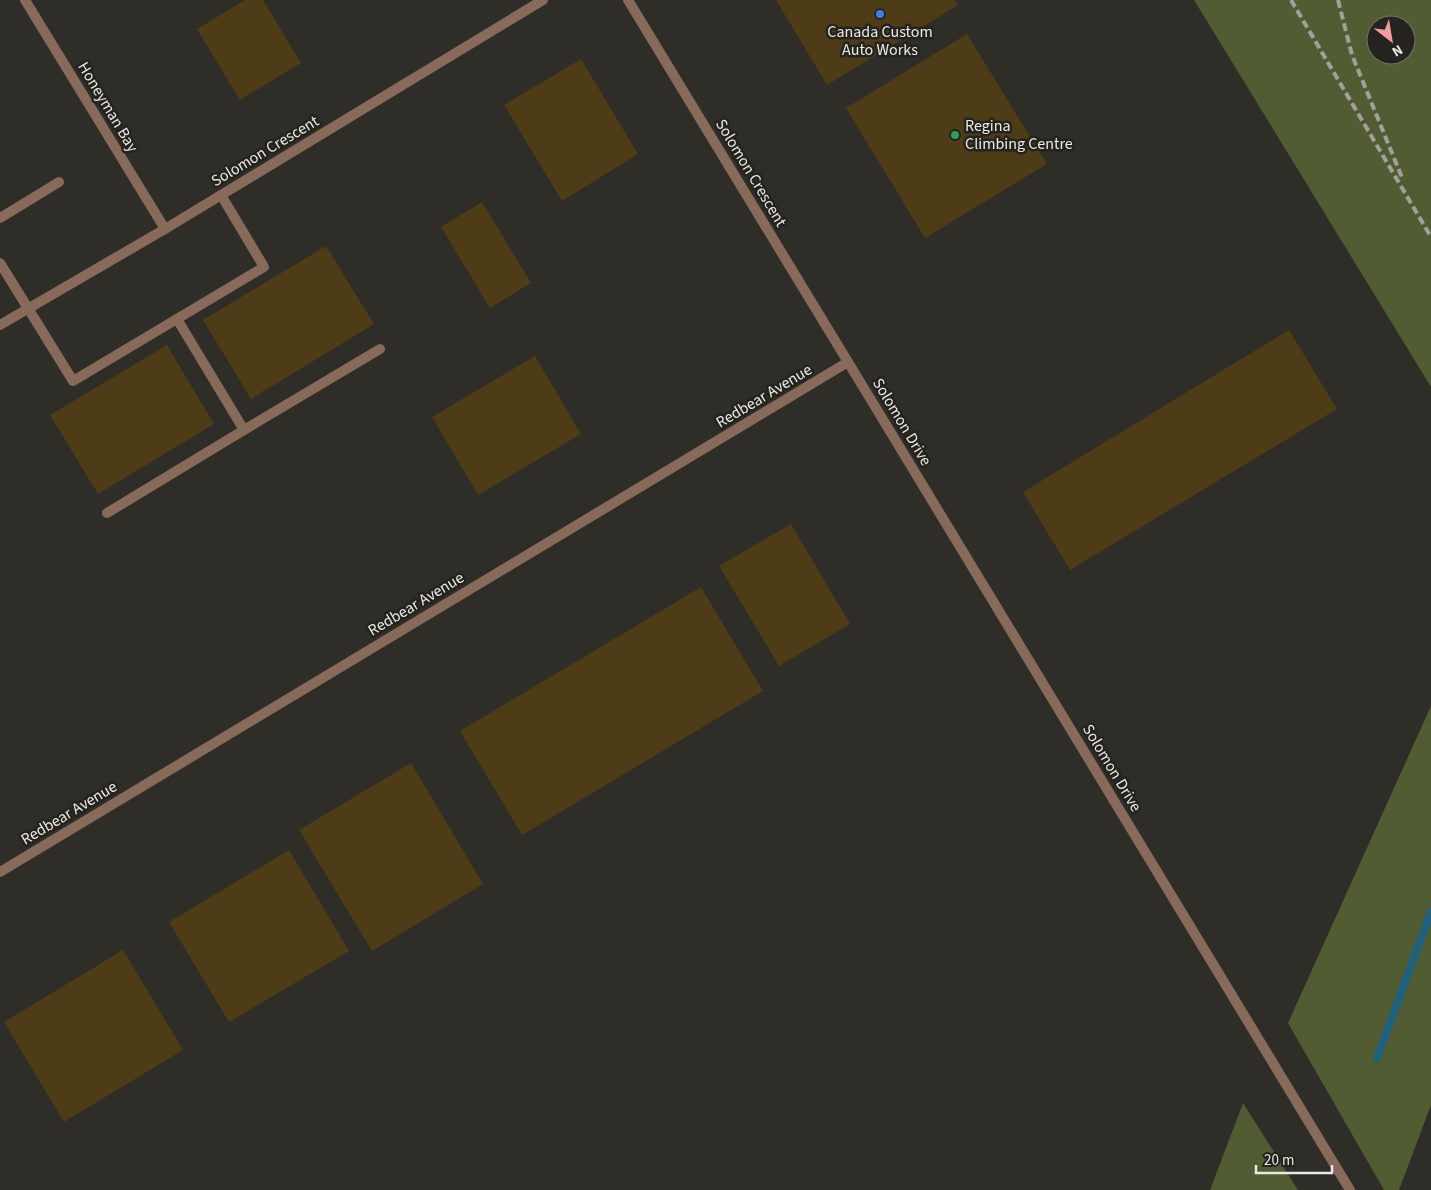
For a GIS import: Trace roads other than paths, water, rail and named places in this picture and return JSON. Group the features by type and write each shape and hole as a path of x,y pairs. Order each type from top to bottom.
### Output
{"street":[{"name":"Honeyman Bay","path":"25,0 165,229"},
{"name":"Solomon Crescent","path":"0,325 221,196 544,0"},
{"name":"Solomon Crescent","path":"628,0 848,362"},
{"path":"0,218 59,182"},
{"path":"0,263 73,381 264,266 221,196"},
{"path":"176,319 244,430"},
{"path":"107,513 380,349"},
{"name":"Redbear Avenue","path":"0,872 848,362"},
{"name":"Solomon Drive","path":"848,362 1350,1190"}],"waterway":[{"path":"1377,1058 1431,912"}],"railway":[{"path":"1291,0 1431,237"},
{"path":"1338,0 1352,55 1403,180"}],"place":[{"name":"Canada Custom Auto Works","path":"880,14"},
{"name":"Regina Climbing Centre","path":"955,135"}]}
